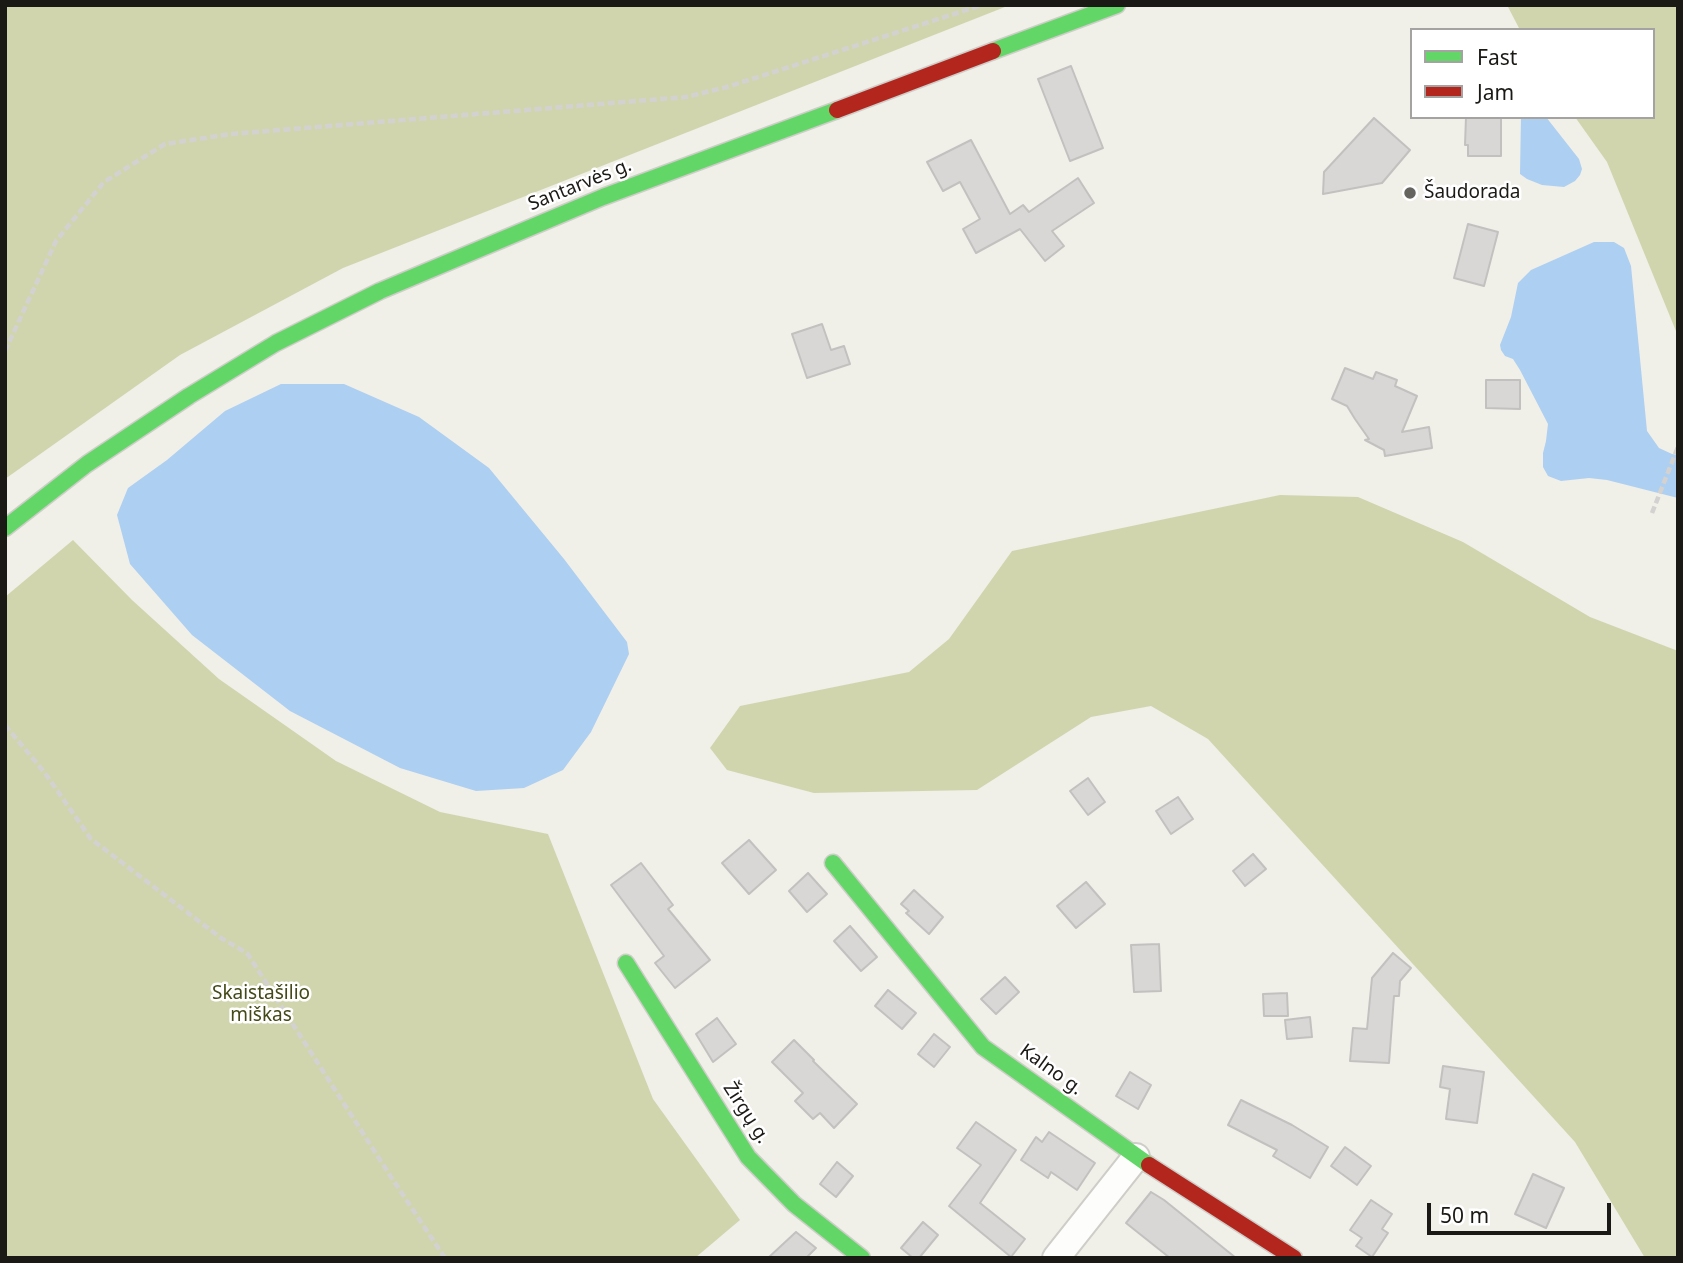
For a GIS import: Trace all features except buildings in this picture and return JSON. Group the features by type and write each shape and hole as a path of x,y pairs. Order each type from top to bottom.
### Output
{"main road":[{"name":"Santarvės g.","path":"5,528 87,464 188,396 276,343 380,291 603,197 1117,5"},
{"name":"Kalno g.","path":"833,863 983,1047 1136,1157 1294,1258"},
{"name":"Žirgų g.","path":"626,963 747,1157 794,1204 862,1258"}],"street":[{"path":"1056,1258 1136,1157"}],"path":[{"path":"5,351 56,241 104,182 165,144 231,134 686,97 727,87 982,5"},
{"path":"1652,513 1678,447"},
{"path":"5,725 45,773 91,839 221,938 247,953 445,1258"}],"green space":[{"path":"5,5 1010,5 343,268 180,355 5,479"},
{"path":"1507,5 1678,5 1678,336 1607,162 1576,119 1655,119 1655,28 1519,28"},
{"path":"1280,495 1358,497 1463,542 1590,617 1678,651 1678,1258 1645,1258 1575,1142 1208,739 1151,706 1091,717 977,790 814,793 727,770 710,748 740,706 909,672 949,639 1012,551"},
{"name":"Skaistašilio miškas","path":"73,540 132,600 219,679 336,761 440,812 548,834 653,1099 740,1220 695,1258 5,1258 5,597"}],"water":[{"path":"1521,119 1548,119 1579,159 1582,169 1575,181 1564,187 1542,185 1520,174"},
{"path":"1594,242 1614,242 1624,248 1631,266 1647,431 1659,448 1678,455 1678,498 1607,480 1589,478 1561,481 1548,476 1543,467 1543,453 1548,424 1520,370 1513,359 1505,356 1501,350 1500,345 1511,317 1518,283 1531,270"},
{"path":"281,384 344,384 419,417 489,468 564,559 627,642 629,654 591,732 563,770 524,788 476,791 400,768 290,711 192,635 130,564 117,515 128,488 167,460 225,411"}],"traffic: fast":[{"path":"993,51 1117,5"},
{"path":"5,528 87,464 189,396 276,343 380,291 603,197 837,110"},
{"path":"833,863 983,1047 1149,1165"},
{"path":"626,963 748,1157 794,1204 862,1258"}],"traffic: jam":[{"path":"837,110 993,51"},
{"path":"1149,1165 1294,1258"}],"place":[{"name":"Šaudorada","path":"1410,193"}]}
